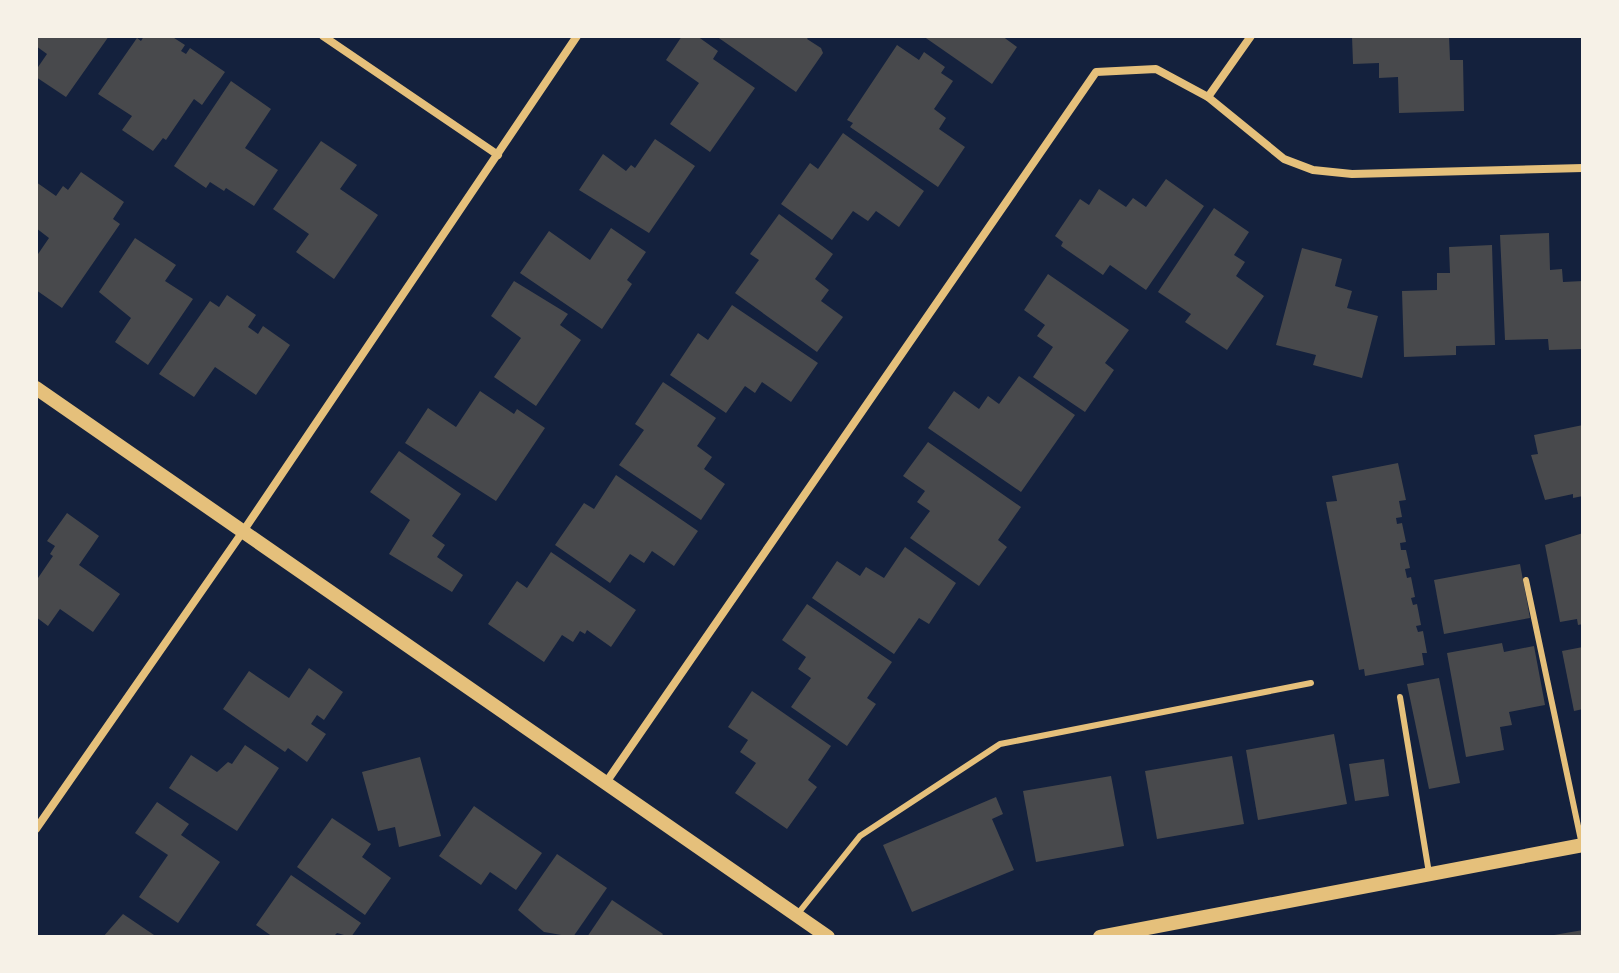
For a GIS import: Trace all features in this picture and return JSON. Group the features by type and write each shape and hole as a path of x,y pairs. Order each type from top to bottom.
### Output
{"street":[{"path":"323,36 498,155"},
{"path":"36,829 244,530 577,36"},
{"path":"1208,97 1251,36"},
{"path":"605,785 1096,72 1156,69 1208,97 1284,159 1313,170 1352,174 1583,168"},
{"path":"36,388 828,937"},
{"path":"1100,937 1583,845"}],"lane":[{"path":"1526,580 1583,845"},
{"path":"796,916 860,836 1000,744 1311,683"},
{"path":"1400,697 1430,876"}],"building":[{"path":"36,36 109,36 66,97 36,77 36,70 47,54 36,46"},
{"path":"144,36 171,36 185,45 181,51 186,54 190,48 225,72 202,105 194,99 166,140 163,138 153,151 122,130 132,116 98,94 137,38 141,41"},
{"path":"682,36 697,36 718,51 713,59 755,88 710,152 670,124 699,83 666,60"},
{"path":"716,36 809,36 807,39 821,48 823,53 796,92"},
{"path":"923,36 1002,36 1017,47 992,84"},
{"path":"1352,36 1449,36 1450,60 1463,60 1464,111 1399,113 1398,77 1379,78 1379,63 1353,64"},
{"path":"897,45 919,60 924,52 945,67 941,73 953,81 934,109 946,118 939,129 965,147 938,187 850,127 853,123 847,120"},
{"path":"231,81 271,109 245,148 278,170 254,206 210,182 206,188 174,166"},
{"path":"843,133 924,191 899,227 876,211 868,221 853,211 832,240 781,204 810,163 818,169"},
{"path":"655,139 695,166 649,233 579,190 603,154 626,171 631,165 635,168"},
{"path":"321,141 357,165 340,189 378,215 334,279 296,252 309,234 273,209"},
{"path":"81,172 124,202 113,219 120,224 62,308 36,290 36,257 49,238 36,228 36,182 56,196 63,186 68,190"},
{"path":"1166,179 1204,206 1146,290 1110,265 1103,275 1061,246 1063,242 1055,236 1080,199 1089,205 1099,189 1126,207 1133,198 1146,207"},
{"path":"1214,208 1249,232 1234,255 1245,262 1236,276 1264,296 1227,350 1185,322 1191,314 1158,292"},
{"path":"779,214 833,254 815,279 829,290 821,301 843,317 817,352 735,293 759,260 750,254"},
{"path":"611,228 646,252 627,280 632,284 602,329 520,273 549,231 590,260"},
{"path":"1549,233 1550,270 1562,269 1563,282 1583,281 1583,349 1549,350 1548,339 1505,340 1500,235"},
{"path":"135,238 176,265 165,281 193,299 148,365 115,342 131,318 99,292"},
{"path":"1492,245 1495,345 1456,346 1456,355 1404,357 1402,291 1437,290 1437,273 1450,273 1449,247"},
{"path":"1302,248 1342,259 1335,286 1352,291 1347,308 1378,316 1362,378 1313,365 1316,355 1276,345"},
{"path":"1048,274 1129,330 1105,363 1114,370 1085,412 1033,377 1053,347 1037,336 1045,325 1024,310"},
{"path":"514,281 568,314 560,325 581,340 536,406 494,377 521,338 491,316"},
{"path":"227,295 256,315 248,327 258,334 263,326 290,345 256,395 215,367 194,397 159,374 210,301 219,307"},
{"path":"732,305 818,363 791,402 762,382 755,393 745,386 726,413 670,375 698,333 708,340"},
{"path":"1019,376 1075,415 1021,492 928,428 954,391 979,409 988,396 999,404"},
{"path":"663,382 716,418 697,446 712,457 704,469 725,484 701,520 619,465 644,430 635,424"},
{"path":"480,391 514,414 517,409 545,428 496,501 405,443 428,408 456,427"},
{"path":"1583,425 1583,496 1573,498 1573,494 1545,500 1531,455 1538,454 1534,435"},
{"path":"928,442 1021,507 998,540 1007,547 979,586 910,538 930,511 917,502 925,491 903,476"},
{"path":"399,451 461,494 432,536 445,545 437,557 463,575 452,592 389,554 410,520 370,492"},
{"path":"1398,463 1406,500 1399,501 1402,517 1396,518 1397,524 1402,523 1406,542 1400,543 1401,550 1406,550 1410,568 1405,569 1407,578 1411,577 1415,597 1411,598 1413,605 1417,604 1421,625 1416,626 1418,632 1423,631 1427,653 1422,653 1424,665 1365,676 1364,669 1359,670 1326,502 1337,501 1332,476"},
{"path":"616,475 698,531 674,566 652,551 644,563 630,554 610,583 555,545 584,503 594,509"},
{"path":"67,513 99,536 79,565 120,594 93,632 60,609 48,626 36,617 36,581 53,556 50,554 55,546 47,541"},
{"path":"1583,533 1583,624 1578,625 1577,619 1560,622 1545,545"},
{"path":"905,547 956,583 929,624 919,618 894,654 812,598 837,561 860,576 866,567 884,578"},
{"path":"551,552 636,610 611,647 587,630 585,634 580,631 573,642 562,635 544,662 488,624 517,581 527,588"},
{"path":"1520,564 1530,618 1444,634 1434,580"},
{"path":"807,604 892,662 867,698 876,704 847,746 791,707 811,678 798,669 806,657 782,640"},
{"path":"1502,643 1504,652 1534,646 1545,705 1509,712 1512,725 1500,727 1504,750 1466,757 1447,653"},
{"path":"1583,647 1583,709 1574,711 1562,651"},
{"path":"309,668 343,692 324,720 317,715 311,724 326,734 307,762 288,748 285,752 223,709 249,671 289,698"},
{"path":"1439,678 1460,783 1429,789 1407,684"},
{"path":"752,691 831,746 808,780 817,787 787,829 735,793 756,763 740,752 748,740 728,727"},
{"path":"1334,734 1347,804 1258,820 1246,750"},
{"path":"245,745 279,768 237,831 169,788 191,755 217,772 228,762 232,764"},
{"path":"1232,756 1244,824 1157,839 1145,771"},
{"path":"420,757 441,836 399,847 395,827 378,831 362,772"},
{"path":"1384,759 1389,796 1355,801 1349,764"},
{"path":"1111,776 1124,846 1036,862 1023,791"},
{"path":"996,797 1003,814 992,819 1014,870 912,912 883,845"},
{"path":"157,802 189,824 181,835 220,862 178,923 139,897 168,855 135,833"},
{"path":"474,806 542,853 516,890 490,872 481,885 439,856"},
{"path":"332,818 371,844 362,857 391,878 365,915 297,867"},
{"path":"557,854 607,888 573,937 544,932 518,910"},
{"path":"291,875 361,923 351,937 337,933 333,937 273,937 256,925"},
{"path":"612,900 663,934 661,937 587,937"},
{"path":"123,914 157,937 103,937"},
{"path":"1583,930 1583,937 1554,937 1554,935"}]}
